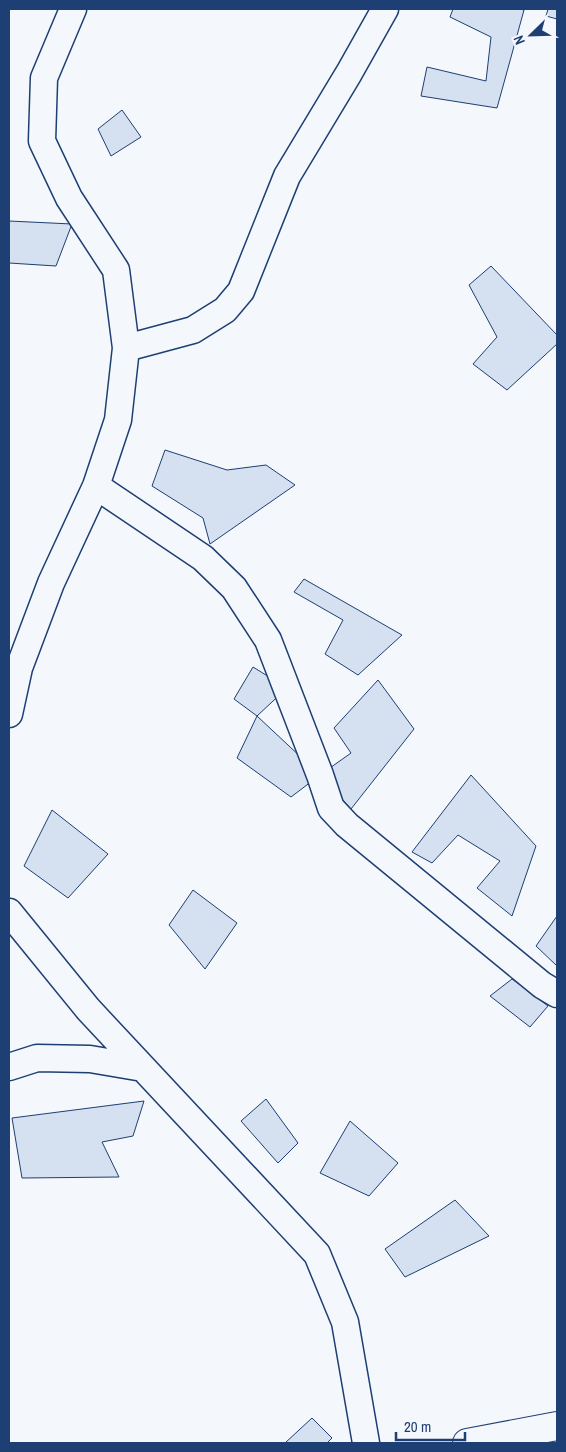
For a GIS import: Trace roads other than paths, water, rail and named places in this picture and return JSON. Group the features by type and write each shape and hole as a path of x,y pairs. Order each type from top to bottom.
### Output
{"highway":[{"path":"468,1443 557,1426"}],"street":[{"path":"9,714 19,668 51,584 96,486 118,420 126,348 116,270 69,198 42,141 44,78 73,9"},
{"path":"126,348 192,330 225,310 241,291 287,176 385,9"},
{"path":"96,486 203,558 234,588 268,640 331,808 347,825 542,985 557,994"},
{"path":"9,912 88,1009 316,1254 345,1322 366,1443"},
{"path":"9,1067 37,1058 90,1059 143,1068"}]}
